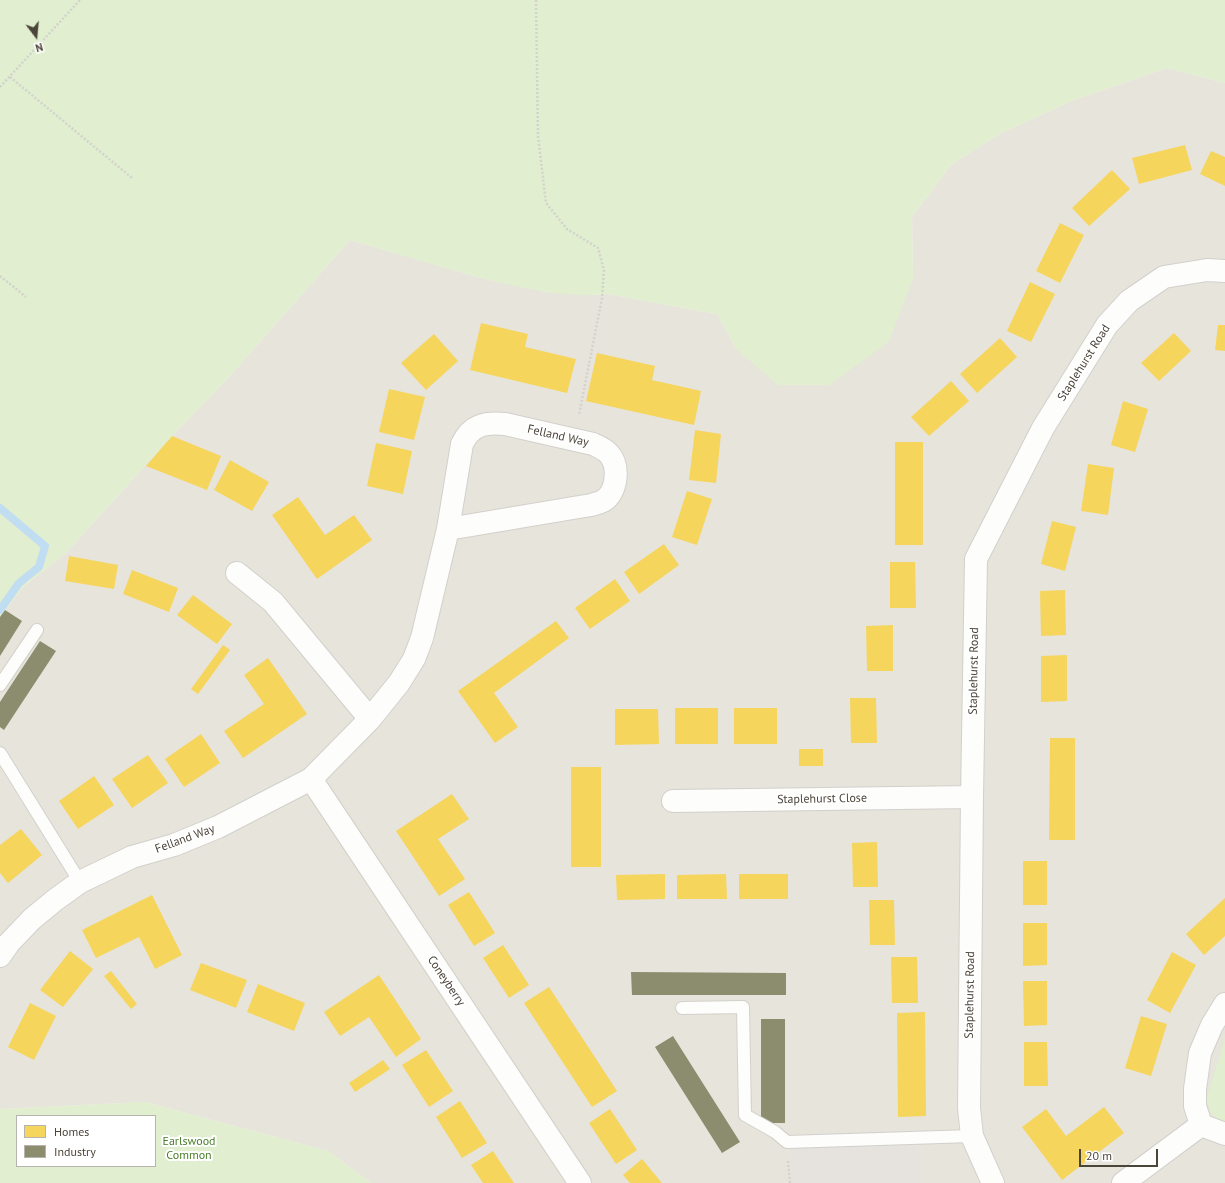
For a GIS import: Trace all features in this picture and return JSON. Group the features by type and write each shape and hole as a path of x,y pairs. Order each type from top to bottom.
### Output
{"street":[{"name":"Staplehurst Road","path":"993,1183 972,1136 969,1108 976,559 1043,428 1106,325 1129,301 1164,277 1207,270 1225,271"},
{"name":"Felland Way","path":"0,956 9,943 32,919 80,882 132,857 174,845 218,827 311,779 370,719 399,683 414,659 422,638 448,529 462,444 467,435 477,427 490,422 505,424 594,444 610,454 614,462 614,487 603,501 591,505 448,529"},
{"path":"237,573 273,602 370,719"},
{"name":"Coneyberry","path":"311,779 580,1183"},
{"name":"Staplehurst Close","path":"673,801 972,797"},
{"path":"1201,1125 1195,1106 1195,1089 1200,1053 1212,1025 1225,1004"},
{"path":"1201,1125 1225,1134"},
{"path":"1123,1183 1201,1125"}],"lane":[{"path":"0,685 37,630"},
{"path":"0,753 80,882"},
{"path":"682,1008 743,1007 745,1115 775,1132 787,1142 972,1136"}],"path":[{"path":"0,87 80,0"},
{"path":"536,0 538,136 546,203 567,229 598,248 604,270 602,298 574,439"},
{"path":"10,77 132,178"},
{"path":"0,276 26,296"}],"shaded area":[{"path":"1167,68 1225,83 1225,1183 371,1183 328,1151 145,1102 0,1109 0,617 23,587 65,554 172,436 228,378 350,240 481,278 546,292 596,295 608,294 717,314 736,349 913,278 912,217 951,165 999,134 1074,100"},
{"path":"919,1146 920,1183 791,1183 791,1147"}],"green space":[{"path":"0,0 1225,0 1225,83 1167,68 1074,100 999,134 951,165 912,217 913,278 889,342 829,385 778,385 736,349 717,314 608,294 568,294 527,289 468,274 350,240 228,378 172,436 65,554 23,587 0,617"},
{"path":"1225,1038 1225,1124 1221,1125 1211,1112 1206,1101"},
{"name":"Earlswood Common","path":"145,1102 328,1151 371,1183 0,1183 0,1109"}],"building: Homes":[{"path":"1185,145 1192,170 1139,184 1132,158"},
{"path":"1211,151 1225,157 1225,186 1200,174"},
{"path":"1112,170 1130,189 1089,226 1072,208"},
{"path":"1060,223 1084,235 1060,283 1036,271"},
{"path":"1030,282 1055,294 1031,342 1007,331"},
{"path":"481,323 528,334 525,347 576,359 567,393 470,370"},
{"path":"1218,325 1225,325 1225,351 1215,350"},
{"path":"1174,333 1191,351 1159,381 1141,363"},
{"path":"434,334 458,361 426,390 401,363"},
{"path":"1000,338 1017,357 977,393 960,374"},
{"path":"597,353 655,366 652,380 701,391 694,425 586,401"},
{"path":"951,381 969,401 929,436 911,417"},
{"path":"389,389 425,397 414,440 379,432"},
{"path":"1123,401 1148,409 1135,452 1111,445"},
{"path":"695,430 721,434 716,483 689,480"},
{"path":"172,436 221,456 207,490 146,466"},
{"path":"895,442 923,442 923,545 895,545"},
{"path":"376,443 412,451 403,494 367,486"},
{"path":"230,460 269,482 252,511 214,490"},
{"path":"1088,464 1114,468 1108,515 1081,511"},
{"path":"687,491 712,499 697,545 672,537"},
{"path":"298,497 325,535 354,515 372,540 317,579 272,515"},
{"path":"1052,521 1076,527 1065,571 1041,564"},
{"path":"664,544 679,565 639,594 624,572"},
{"path":"69,556 118,565 114,589 65,581"},
{"path":"890,562 915,562 916,608 890,608"},
{"path":"132,570 178,588 169,612 123,594"},
{"path":"615,579 630,601 590,629 575,608"},
{"path":"1065,590 1066,635 1041,636 1040,591"},
{"path":"193,595 232,624 217,644 177,615"},
{"path":"556,621 569,638 494,693 518,727 495,743 458,691"},
{"path":"893,625 893,671 867,671 866,626"},
{"path":"223,645 230,650 198,694 191,689"},
{"path":"1067,655 1067,701 1041,702 1041,656"},
{"path":"268,658 307,714 243,758 224,731 264,704 244,675"},
{"path":"850,698 876,698 877,743 851,743"},
{"path":"675,708 718,708 718,744 675,744"},
{"path":"734,708 777,708 777,744 734,744"},
{"path":"615,709 658,709 659,744 615,745"},
{"path":"201,734 220,763 184,787 165,759"},
{"path":"1050,738 1075,738 1075,840 1049,840"},
{"path":"799,749 823,749 823,766 799,766"},
{"path":"148,755 168,783 132,808 112,779"},
{"path":"571,767 601,767 601,867 571,867"},
{"path":"94,776 114,805 78,829 59,801"},
{"path":"452,794 469,819 438,839 465,879 439,896 396,831"},
{"path":"21,829 42,855 8,883 0,873 0,845"},
{"path":"877,842 878,887 853,887 852,843"},
{"path":"1023,861 1047,861 1047,905 1023,905"},
{"path":"665,874 665,899 617,900 616,875"},
{"path":"726,874 727,899 677,899 677,875"},
{"path":"739,874 788,874 788,899 739,899"},
{"path":"469,892 495,933 474,946 448,905"},
{"path":"152,895 182,955 155,969 139,937 96,958 82,930"},
{"path":"1225,898 1225,936 1204,955 1186,934"},
{"path":"869,900 894,900 895,945 870,945"},
{"path":"1023,923 1047,923 1047,965 1023,966"},
{"path":"503,945 529,985 509,998 483,958"},
{"path":"70,951 93,969 63,1007 40,990"},
{"path":"1172,952 1196,965 1170,1013 1147,1000"},
{"path":"891,957 917,957 918,1003 892,1003"},
{"path":"201,963 247,980 236,1008 190,990"},
{"path":"111,971 137,1004 131,1009 104,976"},
{"path":"379,975 421,1039 396,1057 369,1017 340,1036 324,1012"},
{"path":"1023,981 1047,981 1047,1025 1024,1026"},
{"path":"258,984 305,1003 294,1031 247,1012"},
{"path":"549,987 617,1091 592,1107 524,1003"},
{"path":"30,1003 56,1016 34,1060 8,1047"},
{"path":"925,1012 926,1116 898,1117 897,1013"},
{"path":"1141,1016 1167,1024 1151,1076 1125,1068"},
{"path":"1024,1042 1047,1042 1048,1086 1024,1086"},
{"path":"426,1050 453,1091 429,1107 402,1065"},
{"path":"383,1060 390,1069 355,1092 349,1083"},
{"path":"460,1101 487,1143 462,1158 436,1117"},
{"path":"1104,1107 1124,1133 1062,1180 1022,1127 1046,1109 1066,1136"},
{"path":"610,1109 637,1150 616,1164 589,1123"},
{"path":"493,1151 514,1183 483,1183 471,1165"},
{"path":"642,1159 662,1183 630,1183 623,1175"}],"building: Industry":[{"path":"5,610 22,621 0,656 0,617"},
{"path":"40,641 56,651 4,730 0,727 0,702"},
{"path":"631,972 786,973 786,995 632,995"},
{"path":"761,1019 785,1019 785,1123 761,1123"},
{"path":"673,1036 740,1142 722,1153 655,1047"}],"waterway":[{"path":"0,508 45,546 39,567 19,583 0,610"}]}
